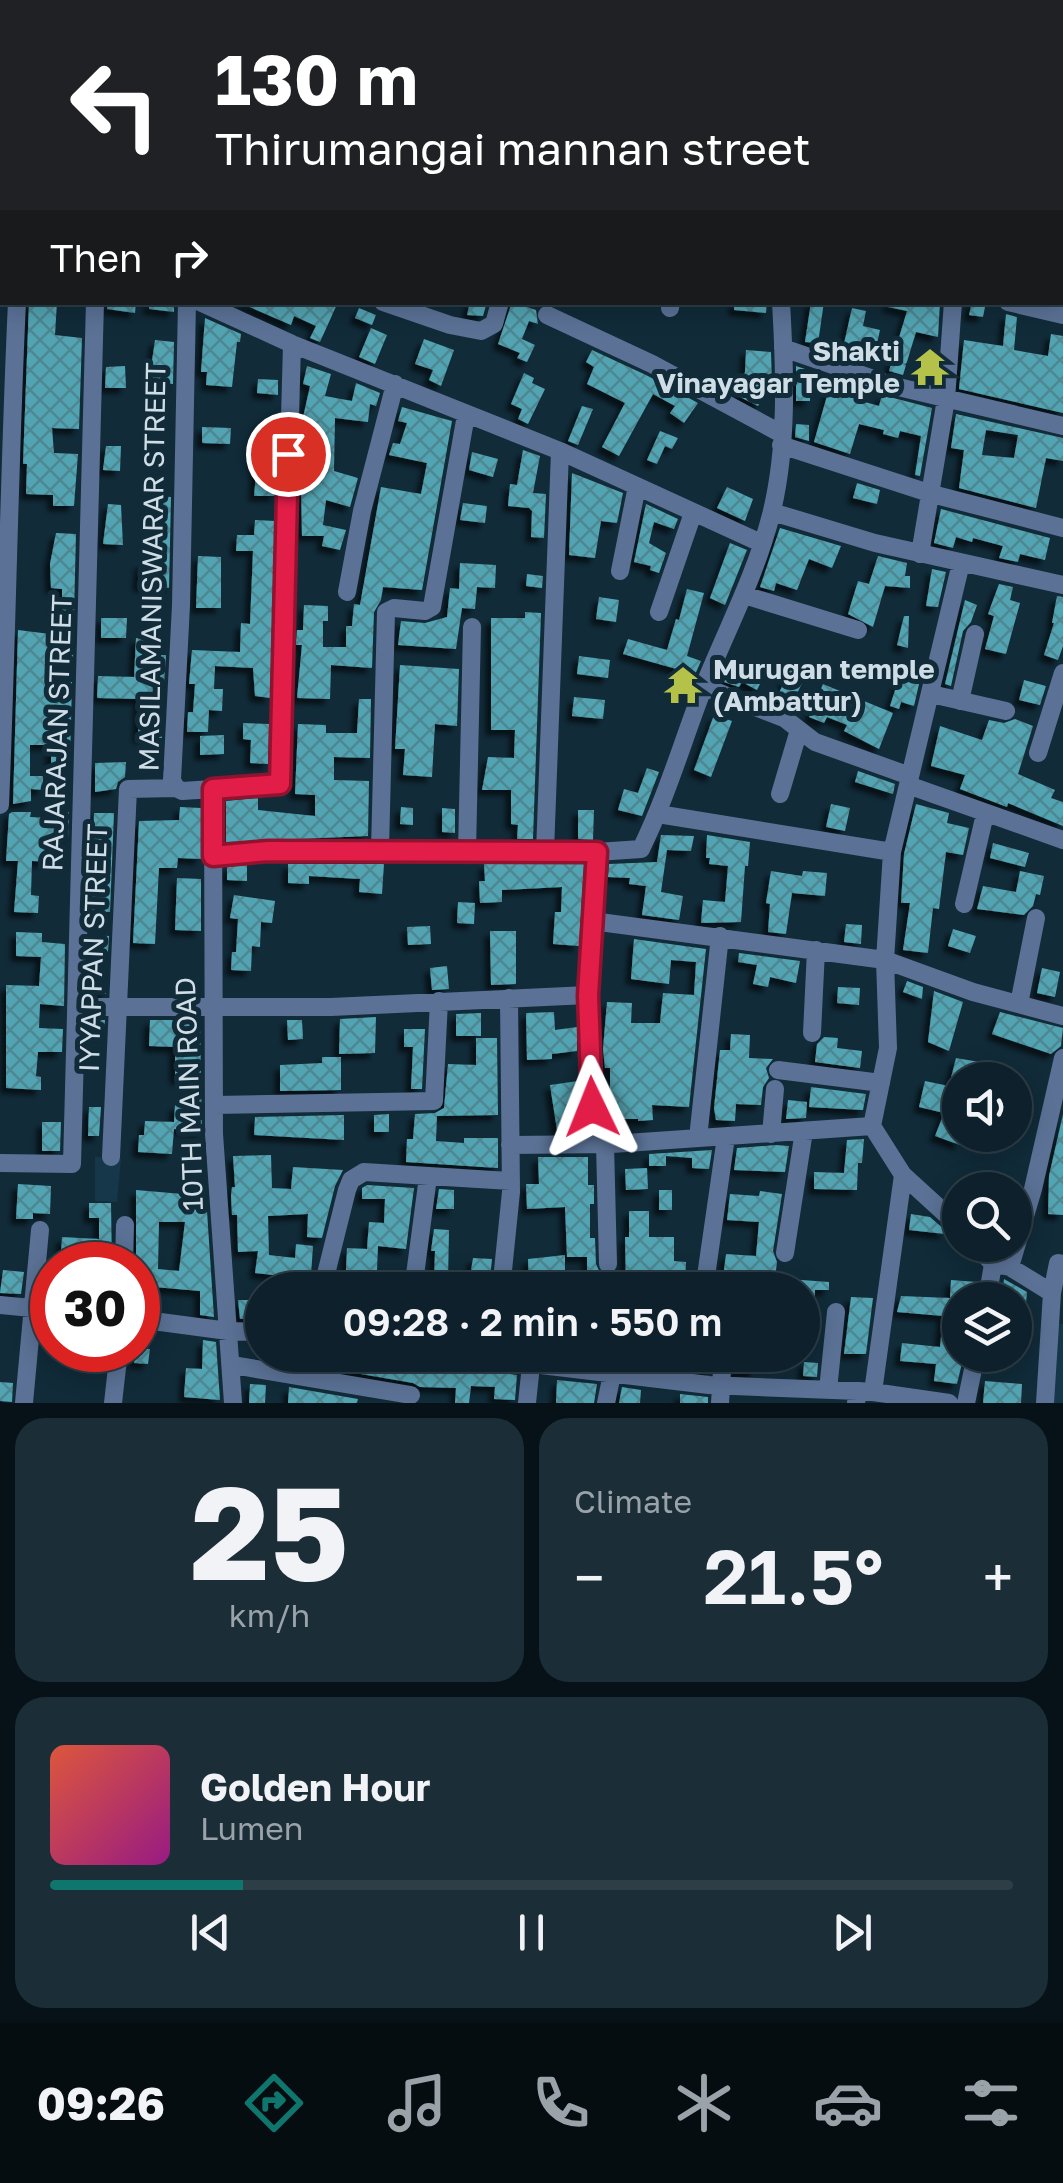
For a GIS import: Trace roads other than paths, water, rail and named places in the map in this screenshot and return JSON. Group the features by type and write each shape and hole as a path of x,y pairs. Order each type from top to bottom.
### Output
{"street":[{"path":"0,805 18,305"},
{"name":"RAJARAJAN STREET","path":"0,1164 72,1164 95,305"},
{"name":"MASILAMANISWARAR STREET","path":"187,305 181,605 172,780 182,791 280,784 292,344"},
{"path":"207,305 292,344 560,452 761,543"},
{"path":"392,305 481,331 494,324 499,305"},
{"path":"213,789 213,856 268,851 641,849 744,595 772,512 781,440 780,305"},
{"path":"920,554 946,399 954,305"},
{"path":"1021,305 1063,315"},
{"path":"547,316 652,364 781,440 932,494 1063,528"},
{"path":"783,348 894,386 1063,426"},
{"path":"348,592 362,511 395,384"},
{"path":"380,850 386,612 394,608 425,611 433,604 466,414"},
{"path":"546,852 560,452"},
{"path":"620,571 637,486"},
{"path":"659,612 694,512"},
{"path":"772,512 920,554 1063,585"},
{"path":"942,1211 904,1175 872,1126 888,1048 885,960 892,852 961,563"},
{"path":"744,595 858,630"},
{"path":"467,852 472,627"},
{"path":"960,700 974,634"},
{"path":"1038,753 1063,673"},
{"path":"704,687 784,718 815,742 985,814 1063,840"},
{"path":"932,694 1006,711"},
{"path":"780,794 798,730"},
{"name":"IYYAPPAN STREET","path":"112,1157 128,789 176,788"},
{"path":"658,814 892,852"},
{"path":"964,904 985,814"},
{"path":"597,852 588,995 608,1264"},
{"name":"10TH MAIN ROAD","path":"213,856 214,1147 233,1403"},
{"path":"1019,1004 1036,918"},
{"path":"592,921 885,960 973,992 1063,1016"},
{"path":"698,1138 720,936"},
{"path":"812,1034 816,950"},
{"path":"76,1007 214,1008 588,995"},
{"path":"502,1272 510,1182 509,998"},
{"path":"215,1105 434,1101 440,1002"},
{"path":"995,1282 1033,1189 1063,1058"},
{"path":"771,1134 776,1079 881,1082"},
{"path":"510,1146 872,1126"},
{"path":"785,1252 804,1131"},
{"path":"707,1272 726,1136"},
{"path":"327,1272 351,1180 364,1172 510,1182"},
{"path":"862,1395 904,1175"},
{"path":"415,1272 428,1177"},
{"path":"125,1242 126,1226"},
{"path":"39,1242 40,1230"},
{"path":"997,1262 1052,1293"},
{"path":"1045,1403 1052,1293 1060,1264"},
{"path":"0,1305 30,1308"},
{"path":"828,1390 836,1312"},
{"path":"160,1322 245,1331"},
{"path":"24,1403 30,1332"},
{"path":"232,1365 411,1396"},
{"path":"113,1403 117,1372"},
{"path":"528,1403 531,1372"},
{"path":"594,1372 721,1394 828,1390 949,1403"},
{"path":"966,1403 972,1372"},
{"path":"606,1403 612,1374"}],"place":[{"name":"Shakti Vinayagar Temple","path":"930,367"},
{"name":"Murugan temple (Ambattur)","path":"683,685"}]}
